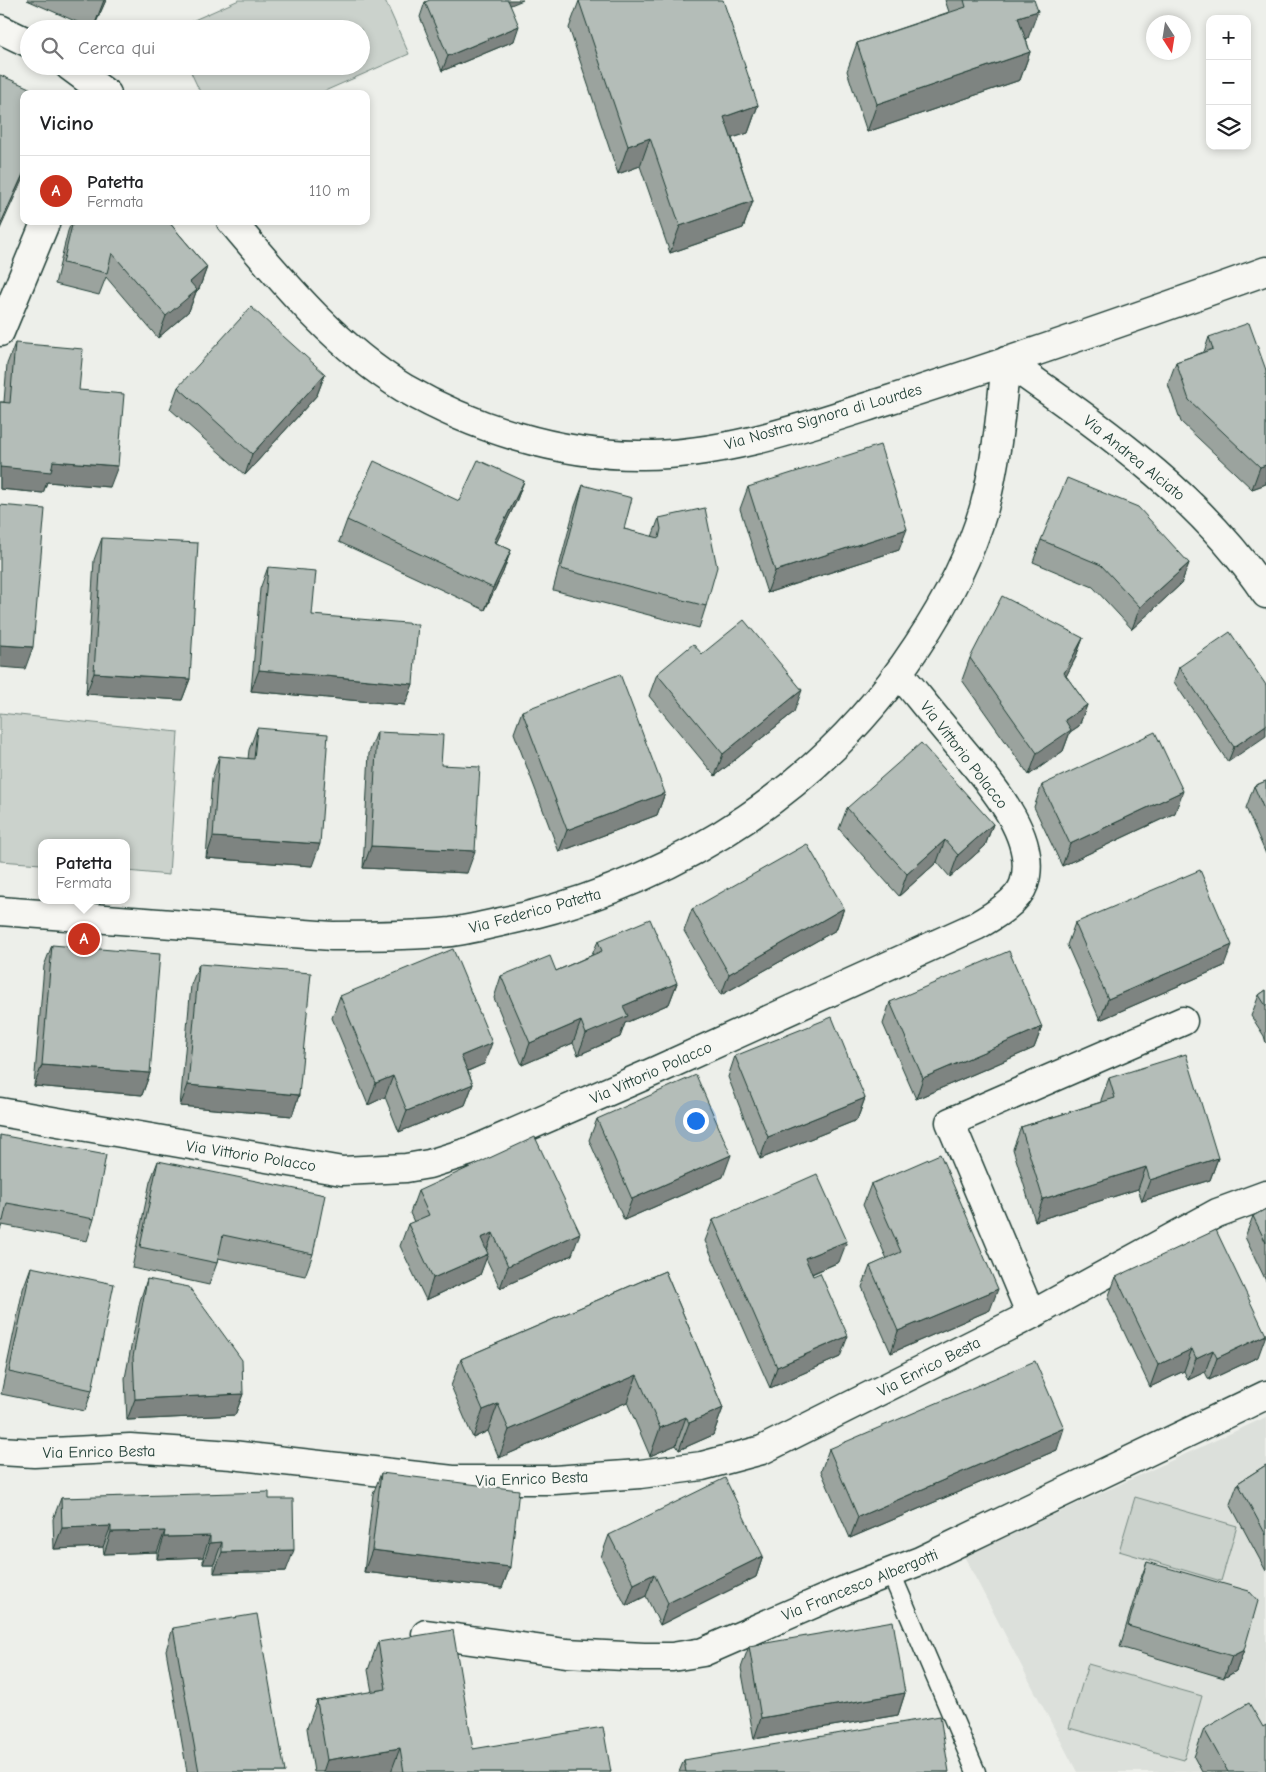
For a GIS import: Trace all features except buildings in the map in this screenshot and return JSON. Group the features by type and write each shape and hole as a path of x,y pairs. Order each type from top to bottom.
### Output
{"street":[{"path":"0,29 20,39"},
{"path":"81,75 100,90"},
{"path":"0,332 44,225"},
{"name":"Via Nostra Signora di Lourdes","path":"235,225 322,322 354,352 388,378 448,411 499,430 560,446 594,452 640,456 712,448 813,423 1006,361 1266,271"},
{"name":"Via Andrea Alciato","path":"1006,361 1152,468 1211,525 1266,594"},
{"name":"Via Federico Patetta","path":"0,911 280,933 382,936 452,932 570,905 658,871 702,848 785,790 827,753 875,704 900,673 940,608 976,530 984,508 996,448 1006,361"},
{"name":"Via Vittorio Polacco","path":"0,1112 231,1154 342,1171 382,1171 422,1165 474,1150 662,1068 976,926 1019,893 1026,872 1024,846 1015,823 996,792 900,673"},
{"path":"1031,1315 950,1122 1183,1021"},
{"name":"Via Enrico Besta","path":"0,1451 34,1454 130,1448 232,1456 453,1480 480,1481 554,1480 681,1470 722,1462 762,1450 1031,1315 1217,1213 1266,1195"},
{"name":"Via Francesco Albergotti","path":"426,1634 566,1652 672,1657 703,1652 852,1587 892,1573 960,1543 1266,1395"}],"lane":[{"path":"892,1573 976,1772"}],"shaded area":[{"path":"239,0 385,0 409,54 370,71 370,20 194,20"},
{"path":"192,75 361,75 327,90 199,90"},
{"path":"0,713 178,732 169,875 130,871 130,839 38,839 38,864 0,861"},
{"path":"1266,1417 1266,1772 1077,1772 964,1556"},
{"path":"1135,1497 1237,1526 1221,1581 1119,1551"},
{"path":"1088,1664 1202,1696 1184,1760 1069,1728"}],"place":[{"name":"Patetta","path":"84,939"}]}
